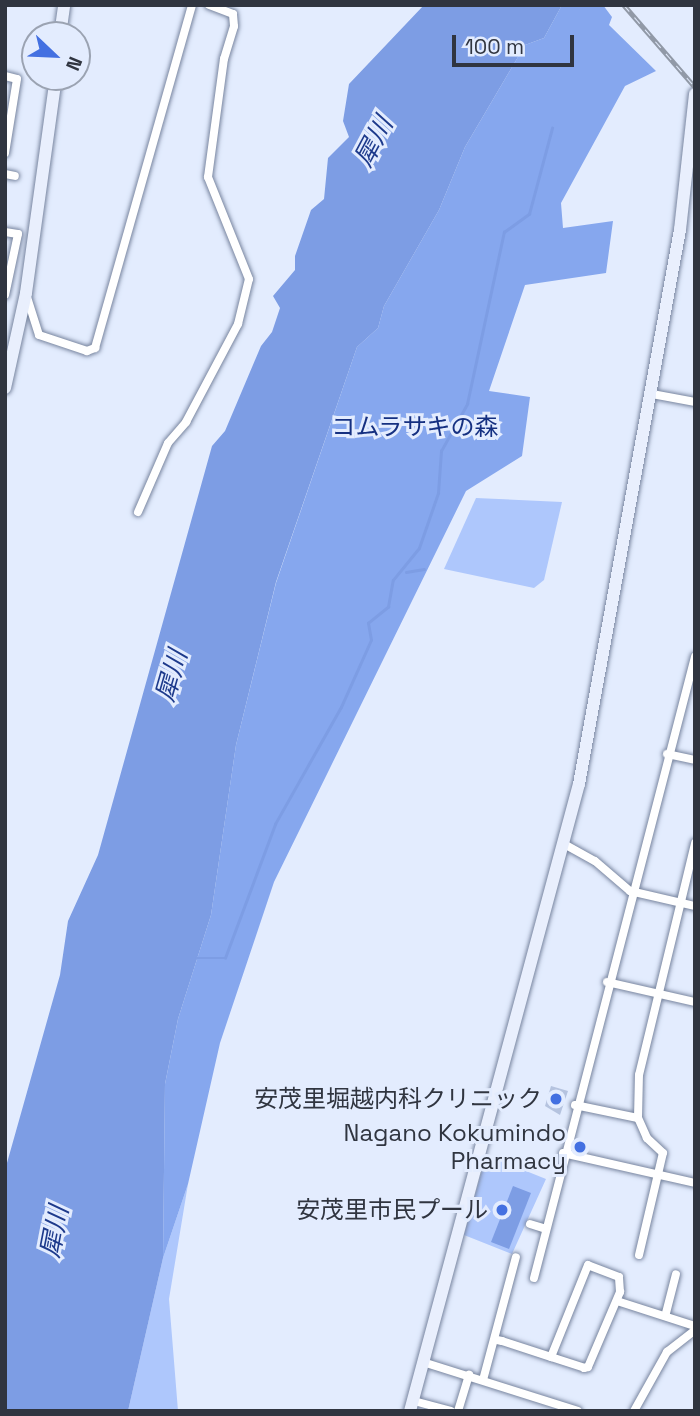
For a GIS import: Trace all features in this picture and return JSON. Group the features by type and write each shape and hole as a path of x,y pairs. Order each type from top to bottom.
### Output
{"street":[{"path":"26,293 39,335 87,351 95,348 192,5"},
{"path":"138,512 169,443 186,422 238,324 249,279 208,177 224,59 234,26 233,15 209,5"},
{"path":"5,76 17,79 5,153"},
{"path":"5,388 26,293 54,91"},
{"path":"451,1411 412,1406 426,1363 564,844 652,394 680,230 695,94"},
{"path":"5,174 15,176"},
{"path":"5,232 18,234 5,295"},
{"path":"652,394 695,402"},
{"path":"534,1278 543,1255 543,1228 630,891 695,657"},
{"path":"667,754 695,760"},
{"path":"639,1255 663,1153 646,1138 638,1118 639,1075 695,843"},
{"path":"564,844 596,861 630,891 695,906"},
{"path":"607,982 695,1002"},
{"path":"575,1105 638,1118"},
{"path":"563,1153 695,1183"},
{"path":"530,1224 543,1228"},
{"path":"483,1380 497,1340 516,1257"},
{"path":"497,1340 551,1357 589,1367 617,1301 619,1277 588,1265 551,1357"},
{"path":"666,1313 676,1274"},
{"path":"617,1301 666,1313 695,1328 667,1352 634,1411"},
{"path":"426,1363 578,1411"},
{"path":"458,1411 469,1375"}],"shaded area":[{"path":"476,498 562,502 544,580 534,588 444,569"},
{"name":"安茂里市民プール","path":"494,1158 546,1179 512,1254 464,1235 484,1163 491,1165"},
{"path":"188,1184 169,1299 178,1411 128,1411 163,1258"}],"green space":[{"name":"コムラサキの森","path":"562,5 603,5 612,17 609,25 656,71 625,86 561,203 563,228 613,221 606,273 525,285 489,391 530,397 522,456 466,491 274,882 220,1043 188,1184 163,1258 165,1084 178,1019 211,915 236,745 276,583 357,347 378,328 384,306 439,210 465,147 525,45 544,38"}],"water":[{"name":"犀川","path":"424,5 562,5 544,38 525,45 465,147 439,210 384,306 378,328 357,347 276,582 236,745 211,915 178,1019 165,1084 163,1258 128,1411 5,1411 5,1170 60,975 68,921 98,855 212,446 225,431 261,346 272,332 280,308 273,296 295,270 295,256 311,210 324,199 328,158 349,137 343,121 349,84"},
{"path":"513,1186 531,1193 509,1249 491,1242"}],"building":[{"name":"安茂里堀越内科クリニック","path":"551,1086 568,1091 560,1115 545,1106"}],"waterway":[{"path":"196,958 225,958 275,824 341,707 371,640 368,623 388,607 393,580 419,548 438,493 441,451 467,404 504,232 529,214 552,128"},
{"path":"406,572 424,569"}],"railway":[{"path":"624,5 695,87"}],"place":[{"name":"安茂里堀越内科クリニック","path":"556,1099"},
{"name":"Nagano Kokumindo Pharmacy","path":"580,1147"},
{"name":"安茂里市民プール","path":"502,1210"}]}
